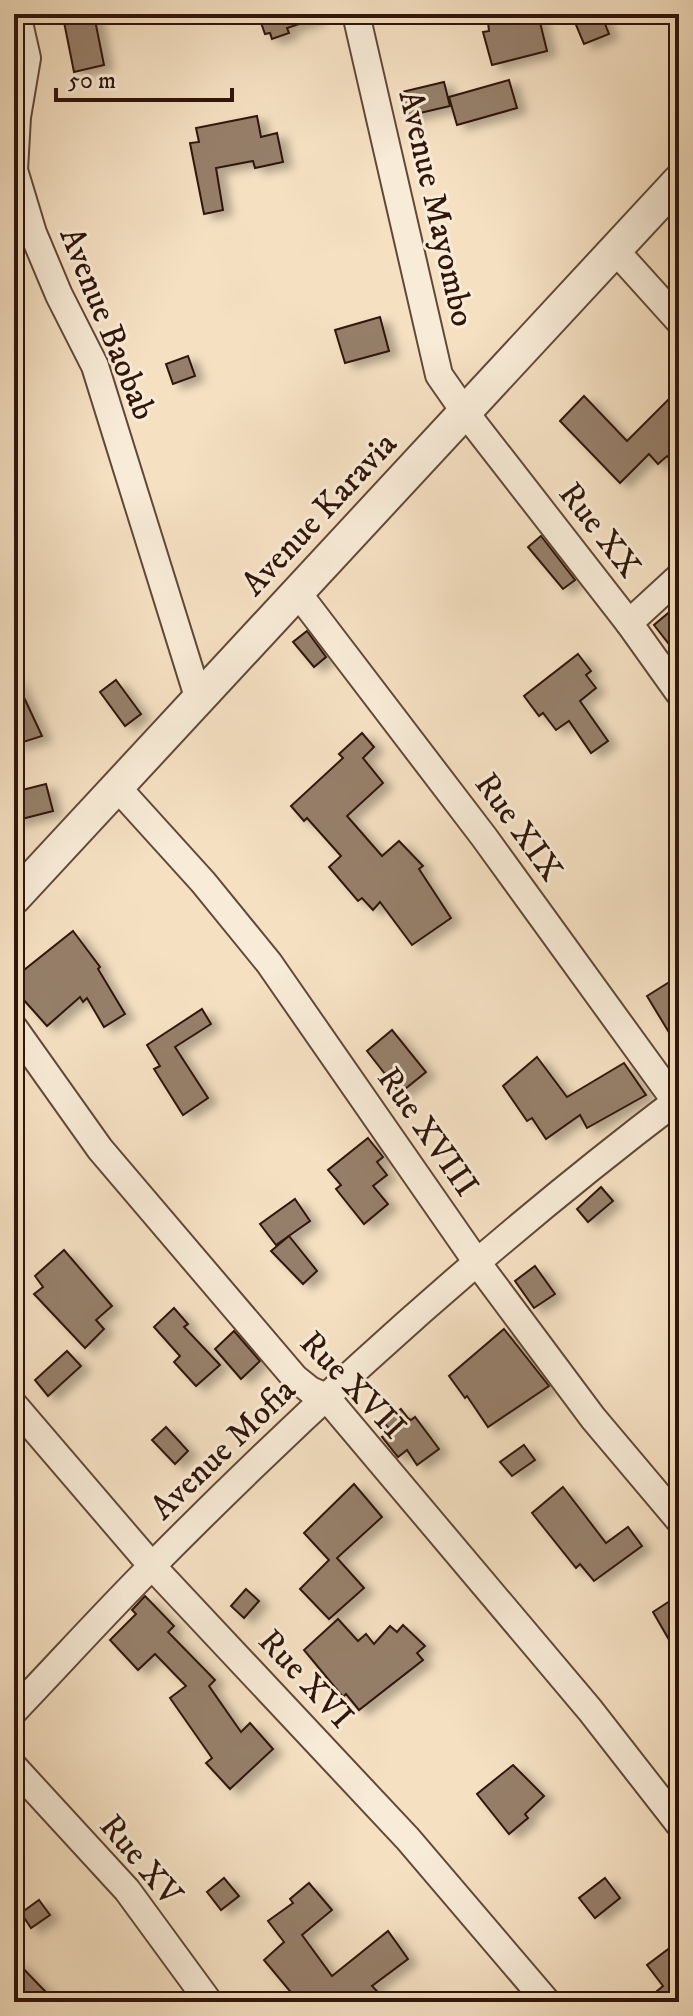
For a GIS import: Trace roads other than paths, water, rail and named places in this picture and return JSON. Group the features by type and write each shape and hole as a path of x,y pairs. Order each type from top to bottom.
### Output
{"street":[{"name":"Avenue Baobab","path":"17,14 27,58 14,143 14,170 33,233 59,295 95,366 199,700"},
{"name":"Avenue Mayombo","path":"356,14 439,375 464,411"},
{"name":"Avenue Karavia","path":"14,898 679,181"},
{"path":"615,250 679,321"},
{"name":"Rue XX","path":"464,411 629,623 679,693"},
{"path":"629,623 679,577"},
{"name":"Rue XIX","path":"297,592 484,837 678,1103"},
{"name":"Rue XVIII","path":"116,786 203,882 269,963 476,1261 593,1418 679,1520"},
{"name":"Rue XVII","path":"14,1028 111,1161 295,1378 326,1397 590,1710 679,1824"},
{"name":"Avenue Mofia","path":"14,1711 152,1566 326,1397 476,1261 678,1103"},
{"name":"Rue XVI","path":"14,1405 152,1566 408,1839 547,2002"},
{"name":"Rue XV","path":"14,1767 127,1890 209,2002"}]}
